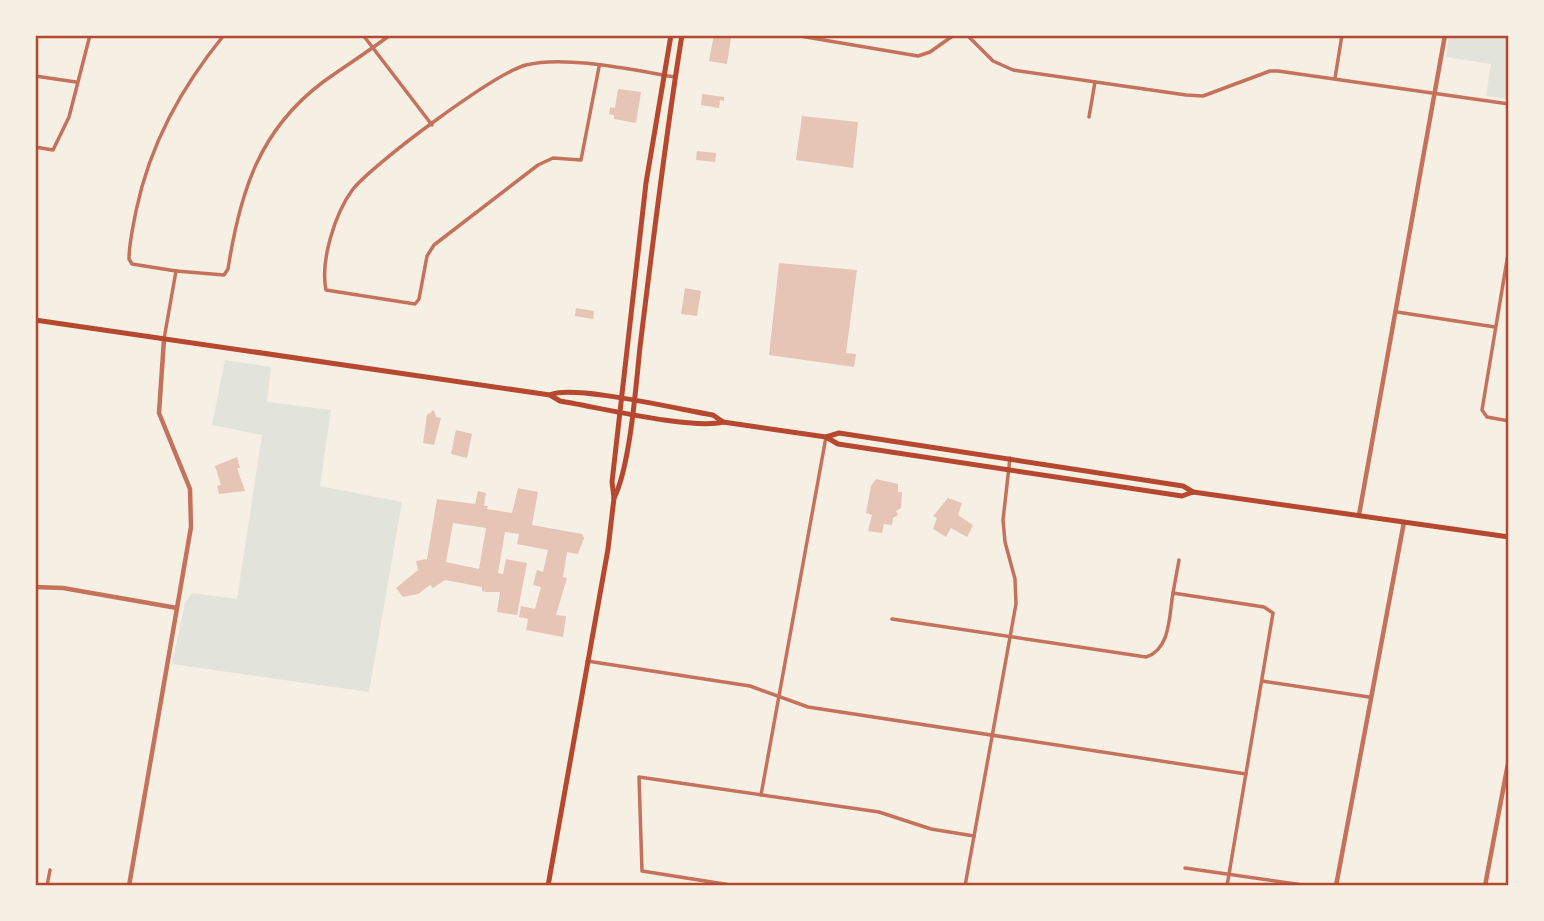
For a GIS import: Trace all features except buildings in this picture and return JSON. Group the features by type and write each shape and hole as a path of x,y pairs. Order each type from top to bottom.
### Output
{"main road":[{"path":"548,886 608,549 614,498 612,482 646,183 671,35"},
{"path":"614,498 621,484 682,35"},
{"path":"35,320 550,395 560,401 631,413 711,425 723,422 826,438 838,444 1182,496 1193,492"},
{"path":"550,395 559,390 713,415 723,422"},
{"path":"826,438 839,433 1183,486 1193,492 1509,537"}],"street":[{"path":"35,147 53,150 69,117 90,35"},
{"path":"224,35 185,87 164,124 148,163 129,249 132,264 224,275 228,269 243,192 263,147 304,99 390,35"},
{"path":"363,35 432,125"},
{"path":"794,35 918,56 930,52 954,35"},
{"path":"967,35 993,61 1013,70 1203,96 1270,71 1509,104"},
{"path":"1335,78 1342,35"},
{"path":"1359,515 1445,35"},
{"path":"599,67 581,160 553,158 538,165 434,245 427,256 419,299 415,304 326,290 323,279 328,253 338,218 353,189 493,79 526,65 575,62 675,77"},
{"path":"35,76 76,82"},
{"path":"1089,117 1095,82"},
{"path":"1509,248 1482,410 1487,417 1509,421"},
{"path":"129,886 191,527 190,489 159,413 164,339 176,271"},
{"path":"1397,312 1495,327"},
{"path":"761,795 826,438"},
{"path":"965,886 1016,604 1016,579 1004,542 1003,520 1010,458"},
{"path":"1336,886 1369,697 1404,522"},
{"path":"892,619 1146,657 1157,654 1164,645 1179,560"},
{"path":"35,587 63,588 177,608"},
{"path":"1173,593 1264,607 1273,613 1227,886"},
{"path":"586,661 750,686 808,707 1246,774"},
{"path":"1262,681 1369,697"},
{"path":"1485,886 1509,758"},
{"path":"737,886 642,872 639,777 878,812 931,829 974,836"},
{"path":"1185,868 1310,886"},
{"path":"47,886 50,870"}],"shaded area":[{"path":"1449,35 1509,35 1509,99 1486,96 1491,64 1446,57"},
{"path":"225,360 271,367 267,402 331,410 320,486 402,502 369,692 172,664 185,603 192,593 237,599 262,435 212,425"}]}
